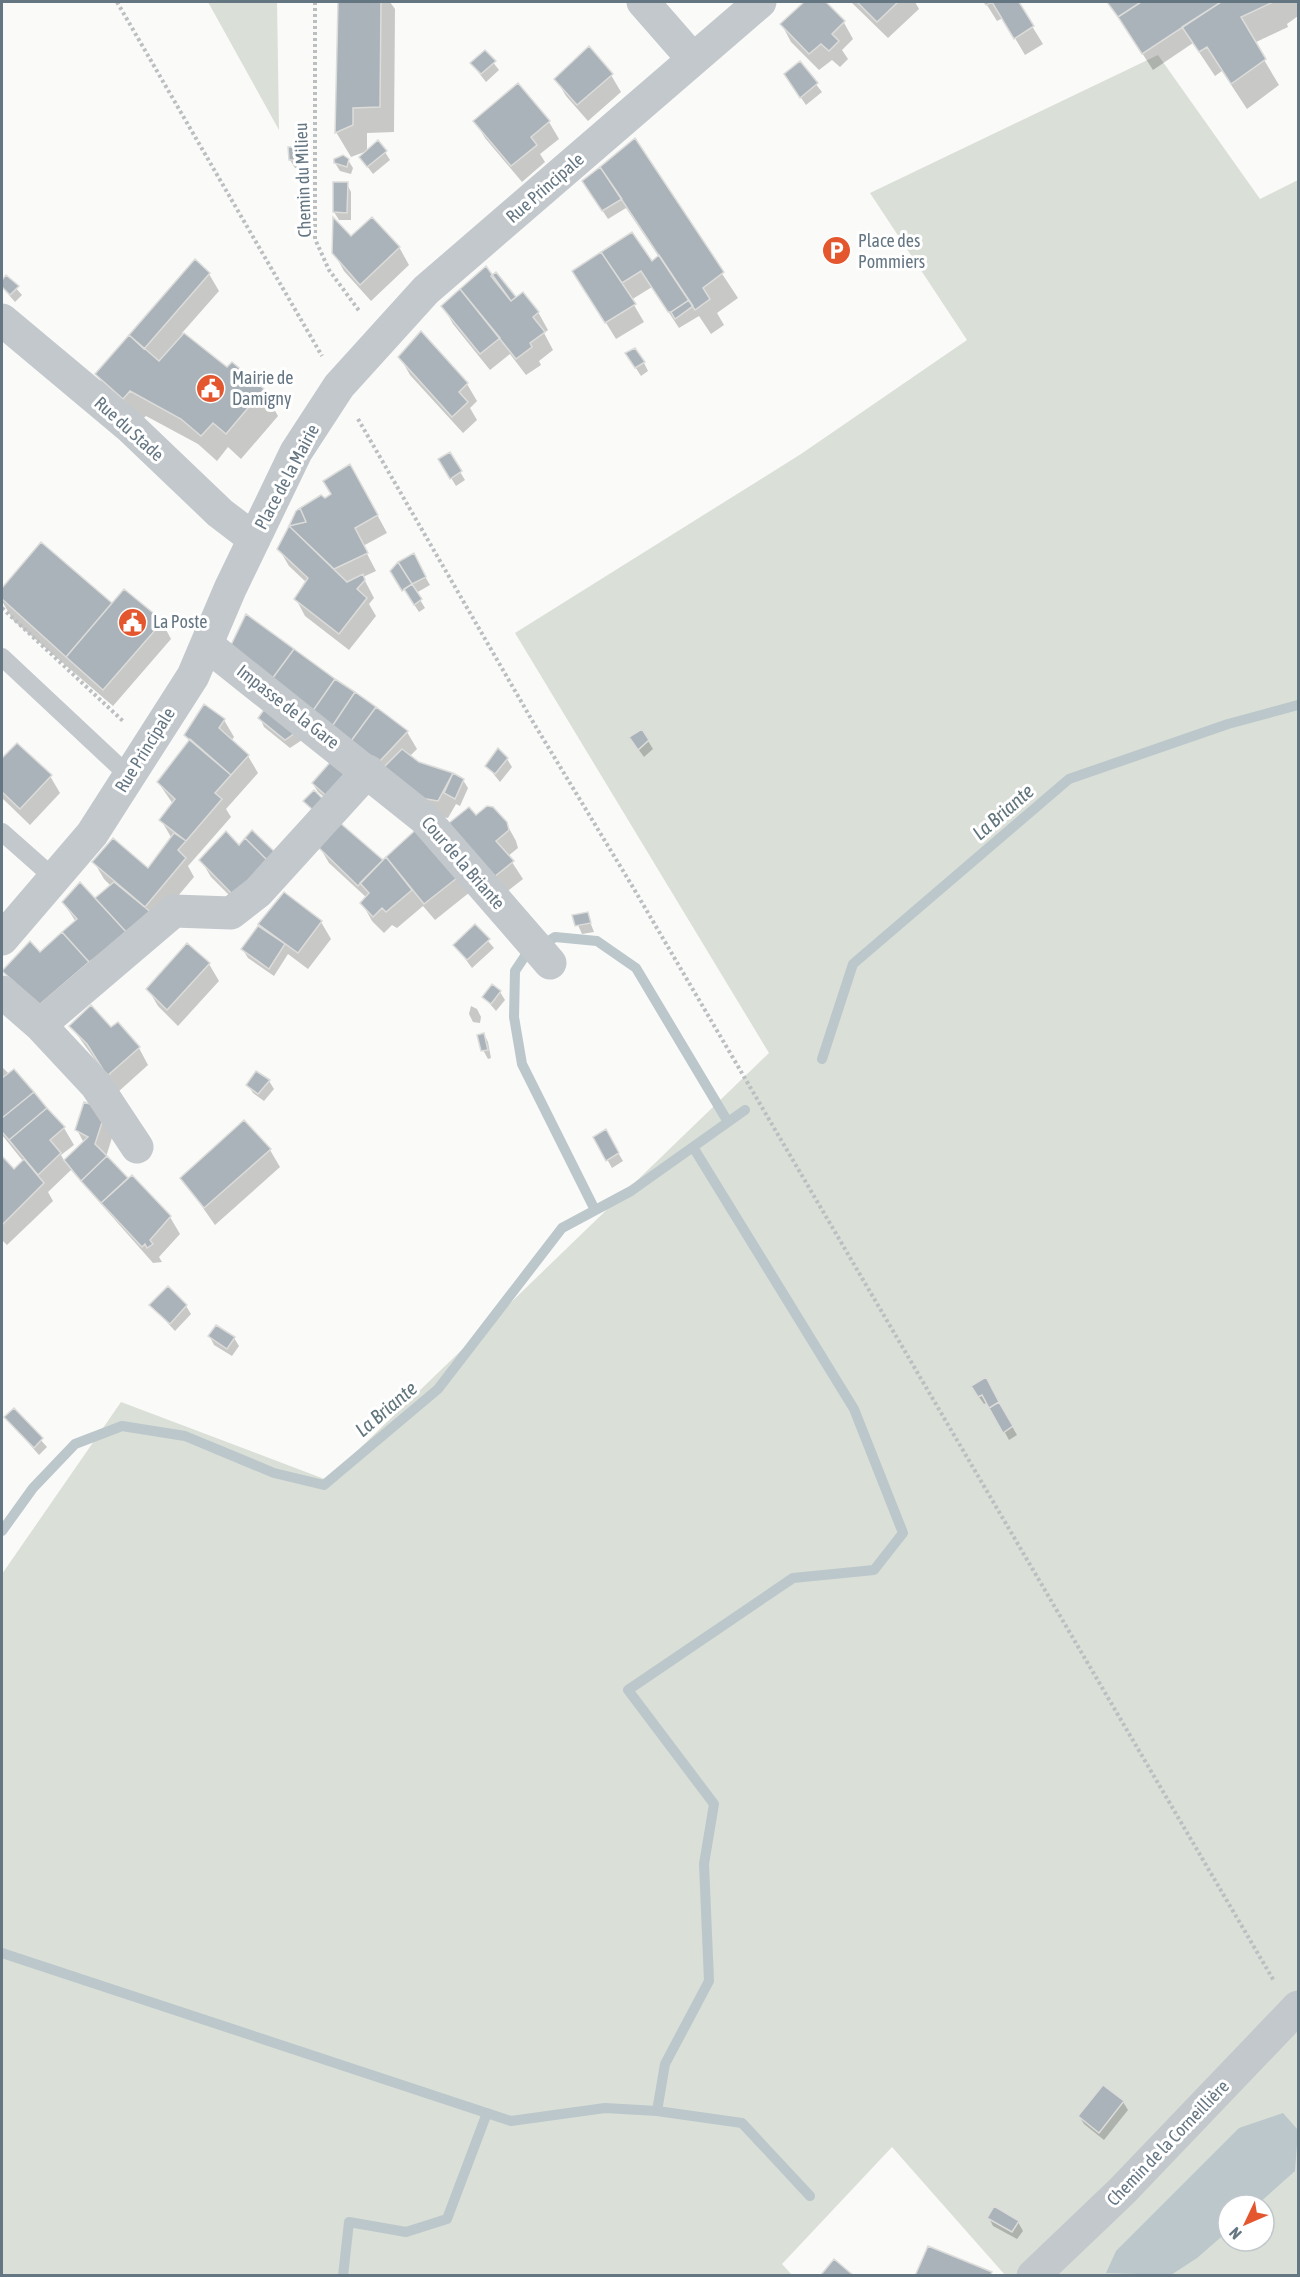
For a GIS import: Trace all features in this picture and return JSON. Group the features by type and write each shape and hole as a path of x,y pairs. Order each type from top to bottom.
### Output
{"street":[{"path":"643,2 692,58"},
{"name":"Rue Principale","path":"339,386 426,290 692,58 760,2"},
{"name":"Rue du Stade","path":"2,320 130,427 220,513 255,539"},
{"name":"Place de la Mairie","path":"255,539 296,452 339,386"},
{"name":"Rue Principale","path":"2,939 92,834 193,676 255,539"},
{"name":"Impasse de la Gare","path":"207,645 368,771"},
{"path":"40,1025 174,911 231,913 258,892 368,771"},
{"name":"Cour de la Briante","path":"368,771 424,818 550,963"},
{"path":"2,992 40,1025 96,1085 137,1147"},
{"name":"Chemin de la Corneillière","path":"1033,2276 1122,2191 1295,2009"}],"lane":[{"path":"2,657 129,776"},
{"path":"2,832 54,878"}],"path":[{"path":"117,2 533,722 634,889 1295,2009"},
{"name":"Chemin du Milieu","path":"315,2 315,239 329,270 380,339"},
{"path":"2,608 149,744"}],"shaded area":[{"path":"208,2 277,2 279,130"},
{"path":"1158,55 1260,199 1298,180 1298,2275 1005,2275 892,2147 782,2264 792,2275 2,2276 2,1574 121,1402 327,1480 769,1053 515,633 801,454 967,340 870,193"},
{"path":"1283,2113 1298,2130 1295,2171 1270,2193 1216,2193 1216,2241 1197,2258 1171,2275 1106,2273 1116,2251 1239,2128"}],"building":[{"path":"338,2 381,2 380,107 353,108 353,125 335,133"},
{"path":"804,2 826,2 845,21 832,34 839,41 829,51 821,44 809,54 780,24"},
{"path":"857,2 898,2 877,22"},
{"path":"992,2 1019,2 1034,26 1014,39"},
{"path":"1107,2 1141,2 1118,17"},
{"path":"1141,2 1221,2 1142,54 1118,17"},
{"path":"1221,2 1273,2 1241,17 1266,59 1231,84 1207,47 1199,52 1182,27"},
{"path":"589,46 613,74 577,105 554,79"},
{"path":"485,50 496,61 481,74 470,63"},
{"path":"800,61 818,83 800,98 784,74"},
{"path":"518,83 550,121 531,137 537,145 511,166 473,121"},
{"path":"635,138 724,272 703,288 710,299 695,310 600,167"},
{"path":"378,140 387,151 367,167 359,157"},
{"path":"288,147 302,147 304,160 289,160"},
{"path":"343,155 349,159 347,167 334,163 334,159"},
{"path":"600,167 622,199 602,211 582,181"},
{"path":"333,182 348,182 347,213 333,212"},
{"path":"333,217 351,236 372,217 400,247 360,285 332,253"},
{"path":"632,232 652,261 659,255 689,300 671,312 668,312 641,271 622,283 601,252"},
{"path":"601,252 636,304 605,323 572,271"},
{"path":"195,259 210,273 144,349 129,335"},
{"path":"486,266 511,301 523,292 539,312 533,317 545,332 530,343 532,347 516,359 460,289"},
{"path":"496,272 516,297 511,301 491,276"},
{"path":"6,275 19,286 10,295 2,287 2,280"},
{"path":"460,289 500,338 480,354 441,306"},
{"path":"689,300 693,306 675,319 671,312"},
{"path":"421,331 468,383 459,392 468,402 452,417 398,357"},
{"path":"184,333 227,367 232,362 264,389 226,434 213,423 201,436 181,419 130,391 123,399 95,374 129,335 159,361"},
{"path":"635,348 645,362 635,368 625,353"},
{"path":"450,452 462,471 450,479 438,459"},
{"path":"350,464 378,515 355,528 368,553 334,569 289,526 306,522 300,508 321,495 325,498 331,494 323,481"},
{"path":"300,508 306,522 289,526 296,511"},
{"path":"289,526 347,582 363,574 365,580 357,589 367,598 339,634 294,599 308,578 277,549"},
{"path":"41,542 112,603 66,657 2,599 2,588"},
{"path":"414,553 426,577 412,584 398,562"},
{"path":"398,562 412,584 402,591 390,571"},
{"path":"412,584 422,599 414,605 404,589"},
{"path":"124,589 163,621 103,690 66,657"},
{"path":"246,614 294,649 272,679 231,645"},
{"path":"294,649 335,679 312,712 272,679"},
{"path":"335,679 355,692 331,728 312,712"},
{"path":"355,692 376,707 351,741 331,728"},
{"path":"204,704 225,719 219,728 249,755 231,775 184,735"},
{"path":"266,707 298,731 285,740 258,718"},
{"path":"376,707 408,731 379,762 351,741"},
{"path":"642,729 649,740 638,750 629,737"},
{"path":"190,739 231,775 215,793 222,799 186,841 159,820 175,799 157,782"},
{"path":"17,743 52,775 20,809 2,792 2,758"},
{"path":"498,748 508,758 495,774 485,766"},
{"path":"402,749 419,762 453,773 438,801 409,796 384,767"},
{"path":"333,759 353,777 332,801 312,783"},
{"path":"453,773 464,779 455,799 444,793"},
{"path":"314,790 324,800 314,811 303,801"},
{"path":"487,806 493,807 507,822 509,830 496,841 514,861 489,881 444,827 469,807 476,815"},
{"path":"339,822 383,860 358,886 317,846"},
{"path":"422,824 462,874 424,904 386,857"},
{"path":"252,830 279,856 271,864 245,838"},
{"path":"226,831 239,845 245,838 271,864 236,898 199,860"},
{"path":"174,833 186,841 178,850 186,858 145,907 92,862 113,838 148,868"},
{"path":"386,857 412,890 386,912 382,908 373,917 360,903 369,893 360,883"},
{"path":"80,882 129,935 89,962 62,932 77,919 62,902"},
{"path":"114,882 153,914 129,935 95,898"},
{"path":"284,892 322,921 298,953 258,924"},
{"path":"588,912 591,923 575,926 572,915"},
{"path":"475,924 490,939 467,960 453,945"},
{"path":"258,926 285,944 269,969 241,949"},
{"path":"62,932 89,962 39,1005 2,971 30,941 40,952"},
{"path":"187,943 210,963 167,1010 146,989"},
{"path":"492,984 501,991 491,1004 482,997"},
{"path":"91,1005 111,1027 118,1022 140,1047 107,1076 87,1044 69,1026"},
{"path":"484,1033 488,1050 481,1051 477,1035"},
{"path":"14,1069 34,1092 2,1118 2,1078"},
{"path":"256,1071 270,1080 258,1094 246,1085"},
{"path":"34,1092 47,1108 9,1140 2,1132 2,1118"},
{"path":"84,1102 106,1110 95,1144 107,1156 81,1181 64,1160 88,1137 75,1130"},
{"path":"47,1108 65,1127 50,1140 61,1153 38,1175 9,1140"},
{"path":"244,1120 271,1149 204,1208 180,1178"},
{"path":"606,1129 619,1153 606,1161 593,1137"},
{"path":"2,1156 14,1169 24,1159 44,1183 2,1225"},
{"path":"107,1156 128,1178 101,1203 81,1181"},
{"path":"132,1175 171,1216 150,1240 153,1244 147,1248 145,1244 142,1247 101,1203"},
{"path":"168,1286 187,1305 170,1324 149,1305"},
{"path":"216,1325 235,1337 227,1349 208,1336"},
{"path":"986,1377 999,1402 989,1408 982,1395 978,1397 971,1386"},
{"path":"999,1402 1013,1426 1003,1433 989,1408"},
{"path":"14,1408 43,1438 34,1448 4,1417"},
{"path":"1103,2085 1124,2101 1099,2133 1078,2116"},
{"path":"994,2206 1019,2221 1012,2232 987,2218"},
{"path":"928,2246 992,2272 990,2276 915,2276"},
{"path":"834,2259 854,2276 820,2276"}],"waterway":[{"name":"La Briante","path":"822,1059 853,964 1069,779 1228,724 1298,705"},
{"path":"595,1210 522,1064 514,1017 515,971 525,956 555,937 597,941 636,968 728,1122"},
{"name":"La Briante","path":"2,1531 33,1488 75,1444 122,1426 185,1436 274,1473 324,1485 438,1389 562,1228 631,1191 745,1110"},
{"path":"693,1147 854,1409 903,1533 874,1570 793,1578 628,1690 714,1804 704,1864 709,1981 665,2064 657,2111 742,2123 810,2196"},
{"path":"2,1953 511,2121 605,2108 657,2111"},
{"path":"343,2276 349,2222 406,2232 447,2219 487,2113"}],"place":[{"name":"Place des Pommiers","path":"837,251"},
{"name":"Mairie de Damigny","path":"211,388"},
{"name":"La Poste","path":"132,622"}]}
